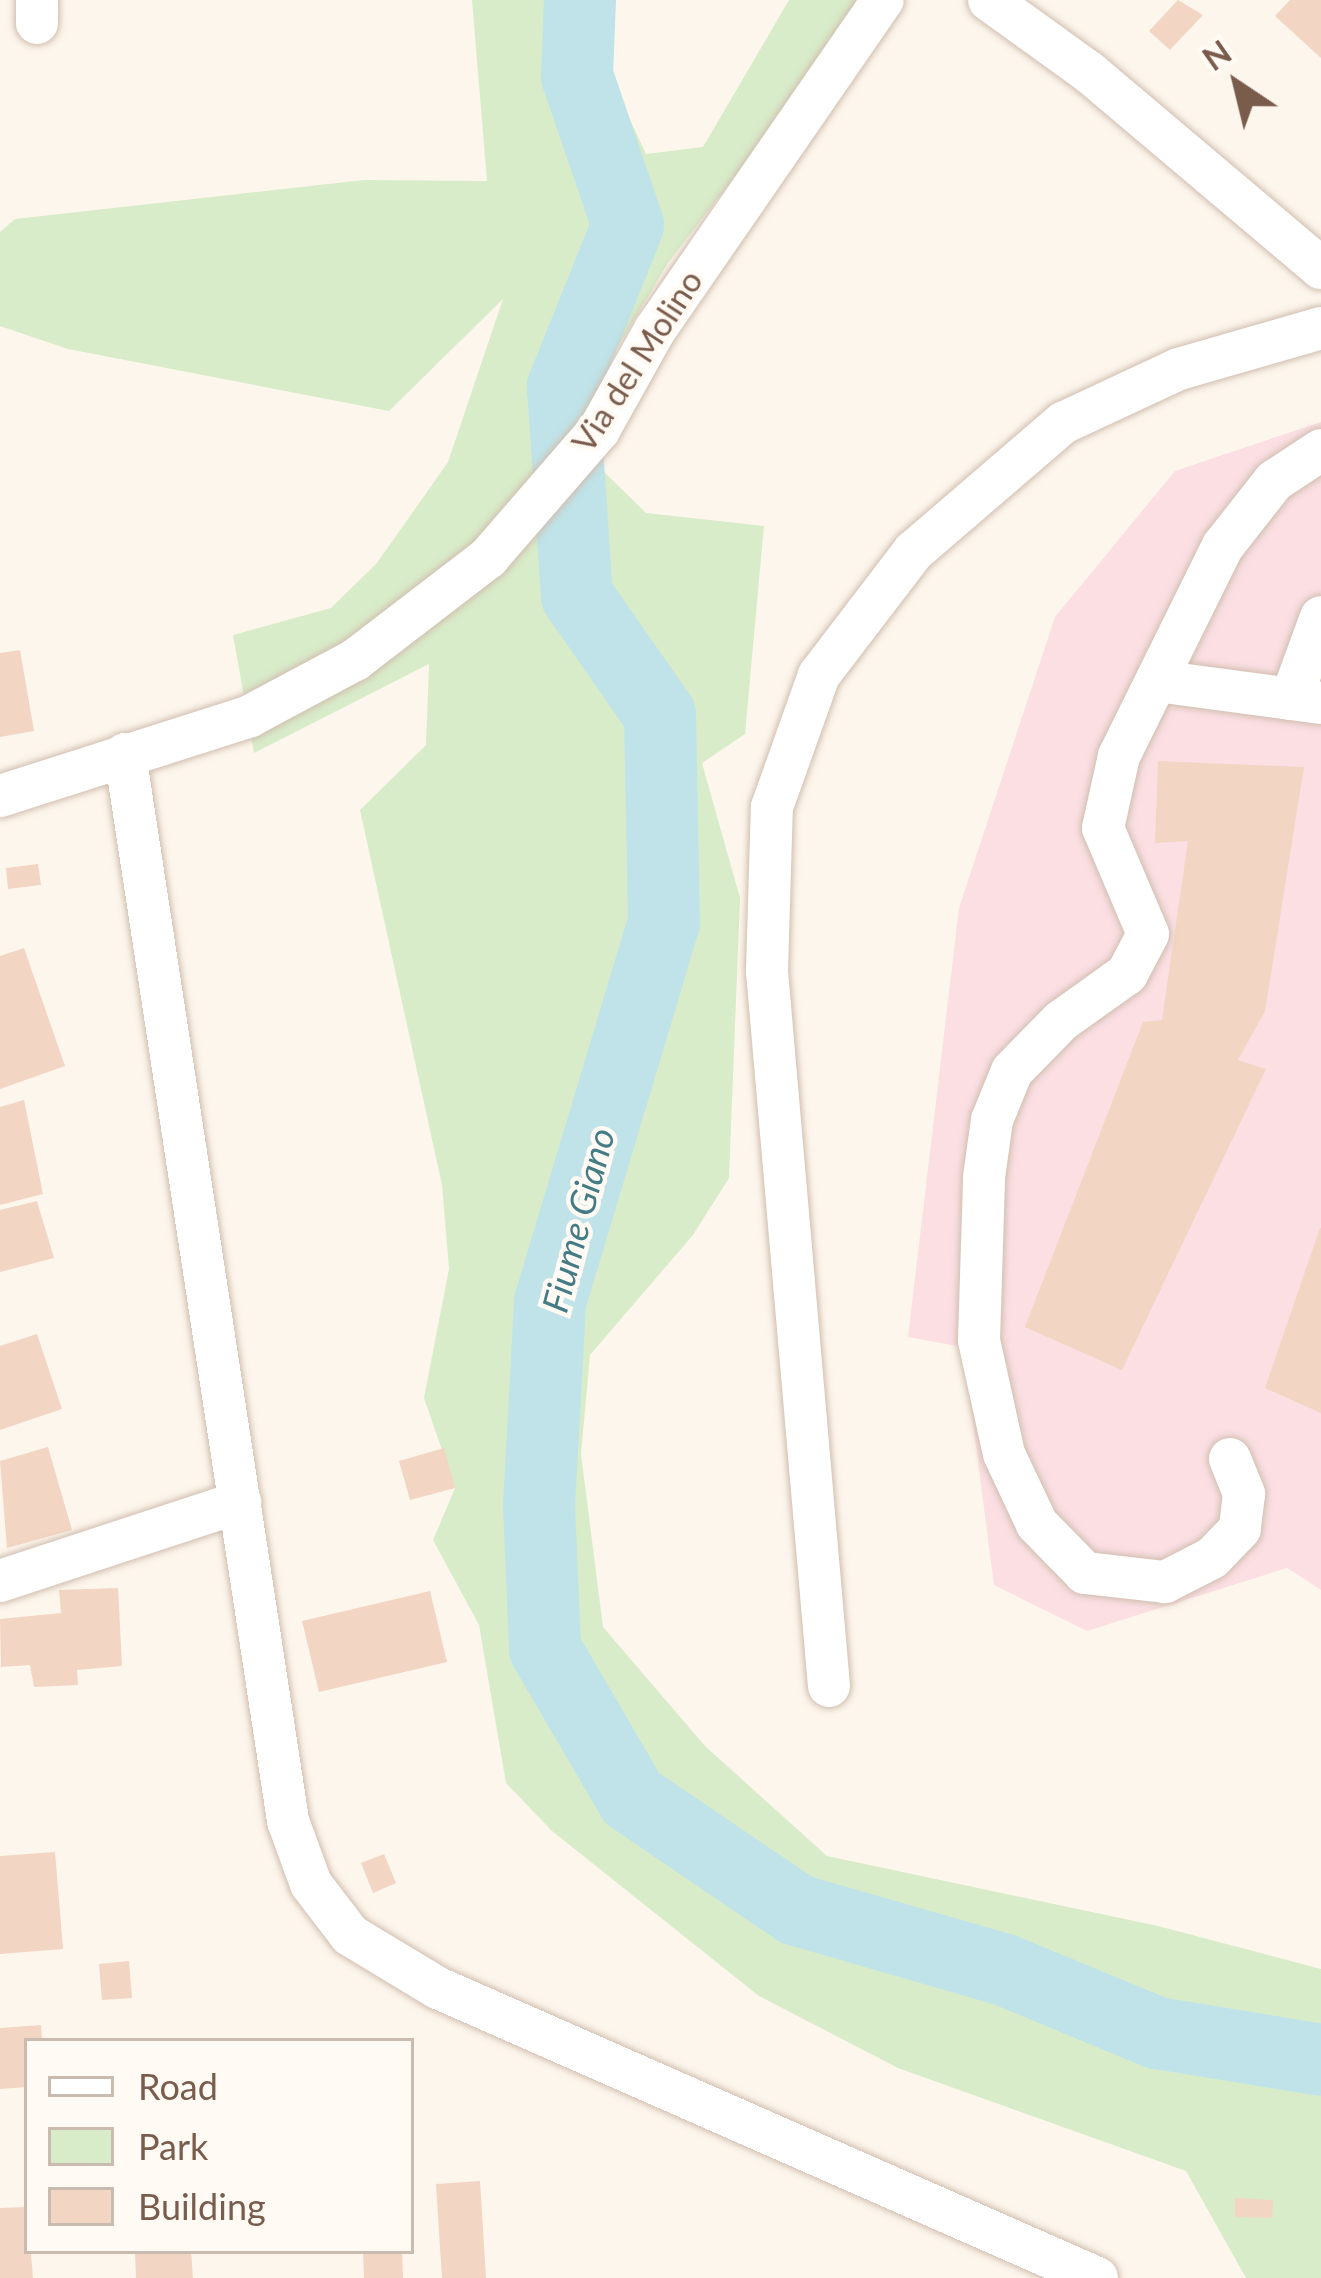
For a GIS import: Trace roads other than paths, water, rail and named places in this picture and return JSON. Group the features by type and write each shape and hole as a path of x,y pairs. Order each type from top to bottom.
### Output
{"street":[{"name":"Via del Molino","path":"0,796 250,716 334,671 488,558 599,430 656,330 883,0"},
{"path":"989,0 1089,71 1321,268"},
{"path":"829,1686 767,971 772,807 819,675 913,552 1063,423 1179,369 1321,328"},
{"path":"1230,1460 1244,1494 1240,1529 1212,1558 1165,1582 1085,1573 1037,1524 1004,1454 979,1340 984,1177 1005,1087 1061,1021 1127,974 1148,934 1102,828 1119,756 1222,546 1274,481 1321,450"},
{"path":"1157,681 1306,701 1321,617"},
{"path":"125,754 288,1821 311,1883 350,1935 438,1988 1097,2278"},
{"path":"0,1581 240,1502"}],"waterway":[{"name":"Fiume Giano","path":"580,0 577,76 628,225 563,387 577,596 660,715 664,922 550,1303 539,1505 545,1649 632,1798 797,1910 1005,1970 1157,2033 1321,2060"}]}
